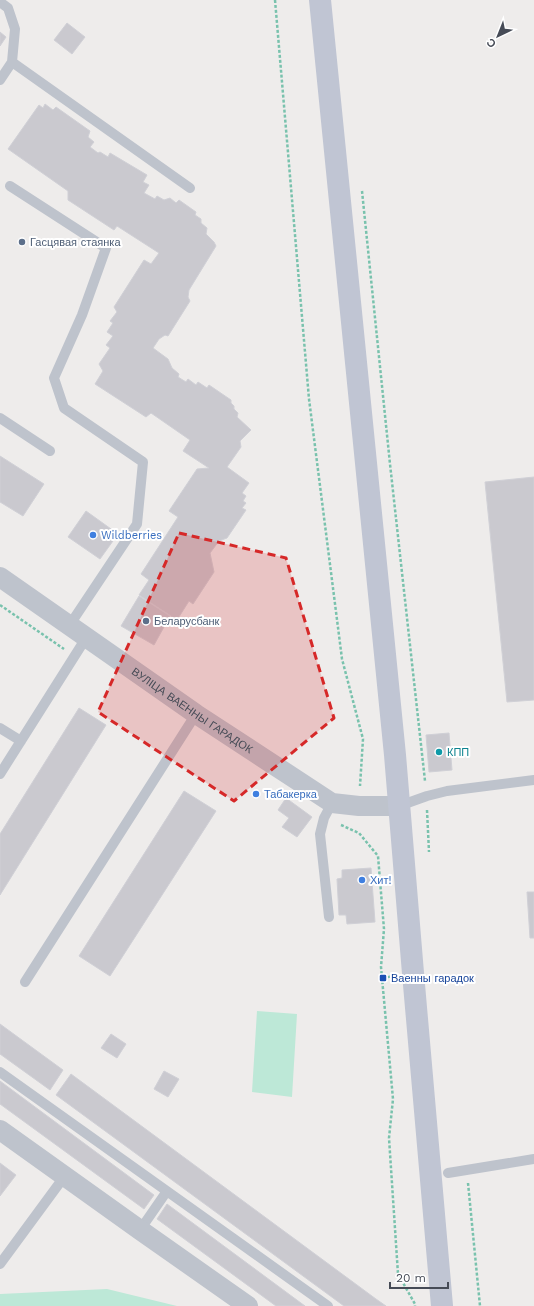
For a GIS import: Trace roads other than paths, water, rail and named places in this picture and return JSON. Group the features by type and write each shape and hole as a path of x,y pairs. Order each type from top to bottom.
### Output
{"main road":[{"path":"320,0 396,755 398,806 442,1306"}],"street":[{"name":"ВУЛІЦА ВАЕННЫ ГАРАДОК","path":"0,577 68,626 196,714 328,810 359,806 398,806"},
{"path":"0,1130 64,1177 248,1306"}],"lane":[{"path":"0,2 8,8 15,29 12,62 0,80"},
{"path":"12,62 190,188"},
{"path":"10,186 106,248 82,315 54,378 64,408 143,462 137,524 68,626"},
{"path":"0,418 50,451"},
{"path":"0,774 86,638"},
{"path":"25,982 196,714"},
{"path":"0,728 21,741"},
{"path":"398,806 447,791 534,780"},
{"path":"328,810 320,834 329,917"},
{"path":"0,1072 328,1306"},
{"path":"448,1173 534,1160"},
{"path":"0,1264 64,1177"},
{"path":"140,1230 168,1191"}],"place":[{"name":"Гасцявая стаянка","path":"22,242"},
{"name":"Wildberries","path":"93,535"},
{"name":"Беларусбанк","path":"146,621"},
{"name":"КПП","path":"439,752"},
{"name":"Табакерка","path":"256,794"},
{"name":"Хит!","path":"362,880"},
{"name":"Ваенны гарадок","path":"383,978"}]}
